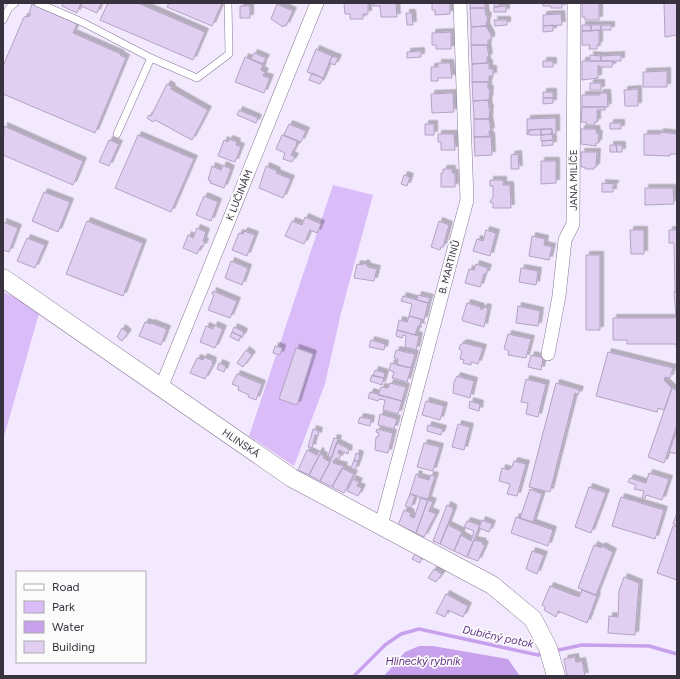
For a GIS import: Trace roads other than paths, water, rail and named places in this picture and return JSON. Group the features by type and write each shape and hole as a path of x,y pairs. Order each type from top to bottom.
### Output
{"street":[{"name":"K LUČINÁM","path":"161,388 317,3"},
{"name":"B. MARTINŮ","path":"381,526 467,200 460,3"},
{"name":"JANA MILÍČE","path":"548,354 560,296 565,240 573,224 574,3"},
{"name":"HLINSKÁ","path":"3,278 292,478 492,585 533,620 550,653 556,676"}],"lane":[{"path":"3,20 9,8 15,3"},
{"path":"38,3 82,22 151,58 197,78 229,54 228,3"},
{"path":"117,134 151,58"}],"water":[{"name":"Hlinecký rybník","path":"419,646 433,646 508,659 520,676 384,676 405,652"}],"waterway":[{"name":"Dubičný potok","path":"354,676 385,645 401,634 419,629 538,655 544,653"},
{"name":"Dubičný potok","path":"554,651 582,645 649,646 677,654"}]}
